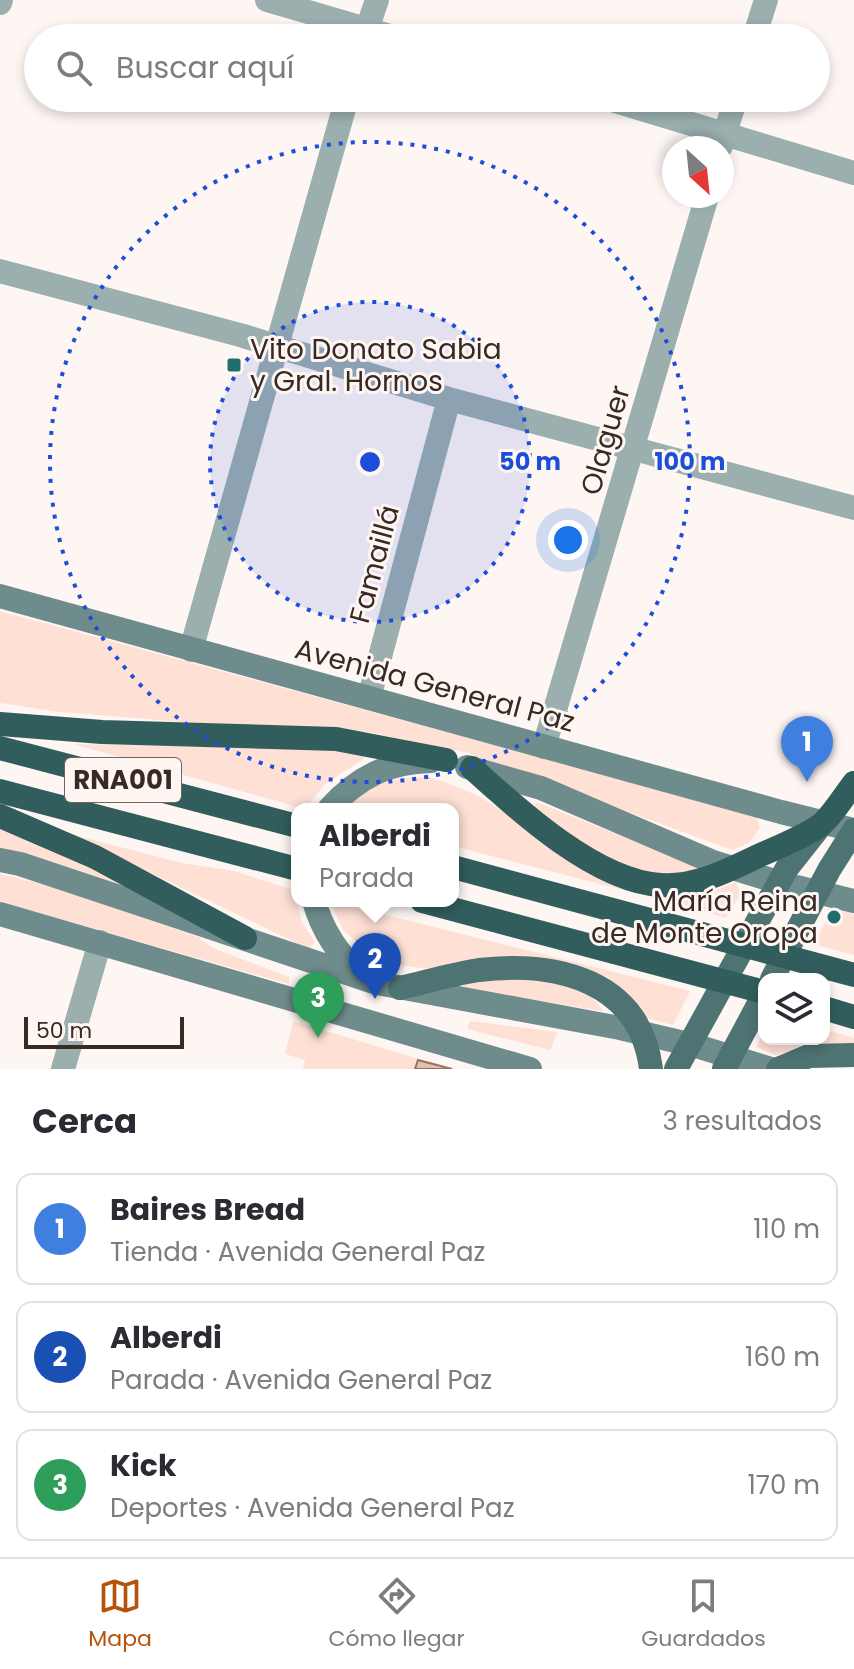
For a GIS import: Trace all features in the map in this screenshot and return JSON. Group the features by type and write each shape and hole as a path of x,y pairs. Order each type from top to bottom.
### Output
{"highway":[{"path":"0,724 102,732 336,739 446,760"},
{"name":"RNA001","path":"0,748 291,824"},
{"path":"472,768 512,805 591,861 637,881 661,885 694,882 719,874 823,824 854,783"},
{"name":"RNA001","path":"0,791 291,867"},
{"path":"0,816 95,857 245,938"},
{"path":"459,869 849,974"},
{"path":"445,907 758,991"},
{"path":"830,1010 854,1017"}],"main road":[{"name":"Avenida General Paz","path":"0,596 823,824 854,830"},
{"path":"334,803 344,792 369,775 405,762 446,760 541,788 713,862 854,901"},
{"path":"676,1069 787,868 823,824"},
{"path":"775,973 829,870 854,830"},
{"path":"0,860 20,864 363,979 693,1045 771,1069"},
{"path":"316,907 323,929 335,949 363,979"},
{"path":"0,914 530,1069"},
{"path":"400,988 478,971 526,968 560,972 587,981 616,997 641,1031 651,1069"},
{"path":"724,1069 758,1004"},
{"path":"778,1069 809,1056 854,1055"}],"street":[{"path":"267,0 337,24"},
{"path":"369,24 377,0"},
{"path":"758,24 766,0"},
{"path":"191,650 343,112"},
{"path":"644,112 711,136"},
{"path":"723,136 731,112"},
{"path":"734,143 854,173"},
{"name":"Olaguer","path":"544,747 704,208"},
{"path":"0,271 277,346 449,399 854,508"},
{"name":"Famaillá","path":"369,698 449,399"},
{"path":"63,1069 100,942"}],"shaded area":[{"path":"0,611 756,816 760,828 749,843 732,850 468,753 369,732 183,722 60,712 0,703"},
{"path":"73,744 324,749 363,753 364,759 325,784 310,803 291,805"},
{"path":"429,777 469,792 623,890 459,848 459,803 352,803 383,783"},
{"path":"536,802 703,868 680,873 657,872 612,859 534,808"},
{"path":"0,828 144,890 141,893 77,870 0,850"},
{"path":"70,834 182,863 234,871 291,889 291,907 298,907 302,922 315,942 309,949"},
{"path":"0,874 51,886 198,937 213,948 289,977 289,984 0,902"},
{"path":"736,882 741,893 726,918 653,896 696,895"},
{"path":"333,907 354,907 690,991 673,1025 646,1018 632,997 605,976 569,964 431,969 381,963 343,930"},
{"path":"833,909 854,914 854,955 813,944"},
{"path":"520,977 578,990 597,1002 603,1011 463,989 464,984"},
{"path":"293,1021 452,1069 303,1069 305,1060 285,1054"},
{"path":"470,1021 558,1032 550,1050 467,1029"},
{"path":"830,1031 854,1038 854,1047 804,1047 776,1055 756,1047 758,1043 830,1045"}],"building":[{"path":"418,1060 452,1069 415,1069"}],"place":[{"name":"Vito Donato Sabia y Gral. Hornos","path":"234,365"},
{"name":"Baires Bread","path":"807,782"},
{"name":"María Reina de Monte Oropa","path":"834,917"},
{"name":"Alberdi","path":"375,999"},
{"name":"Kick","path":"318,1038"}]}
